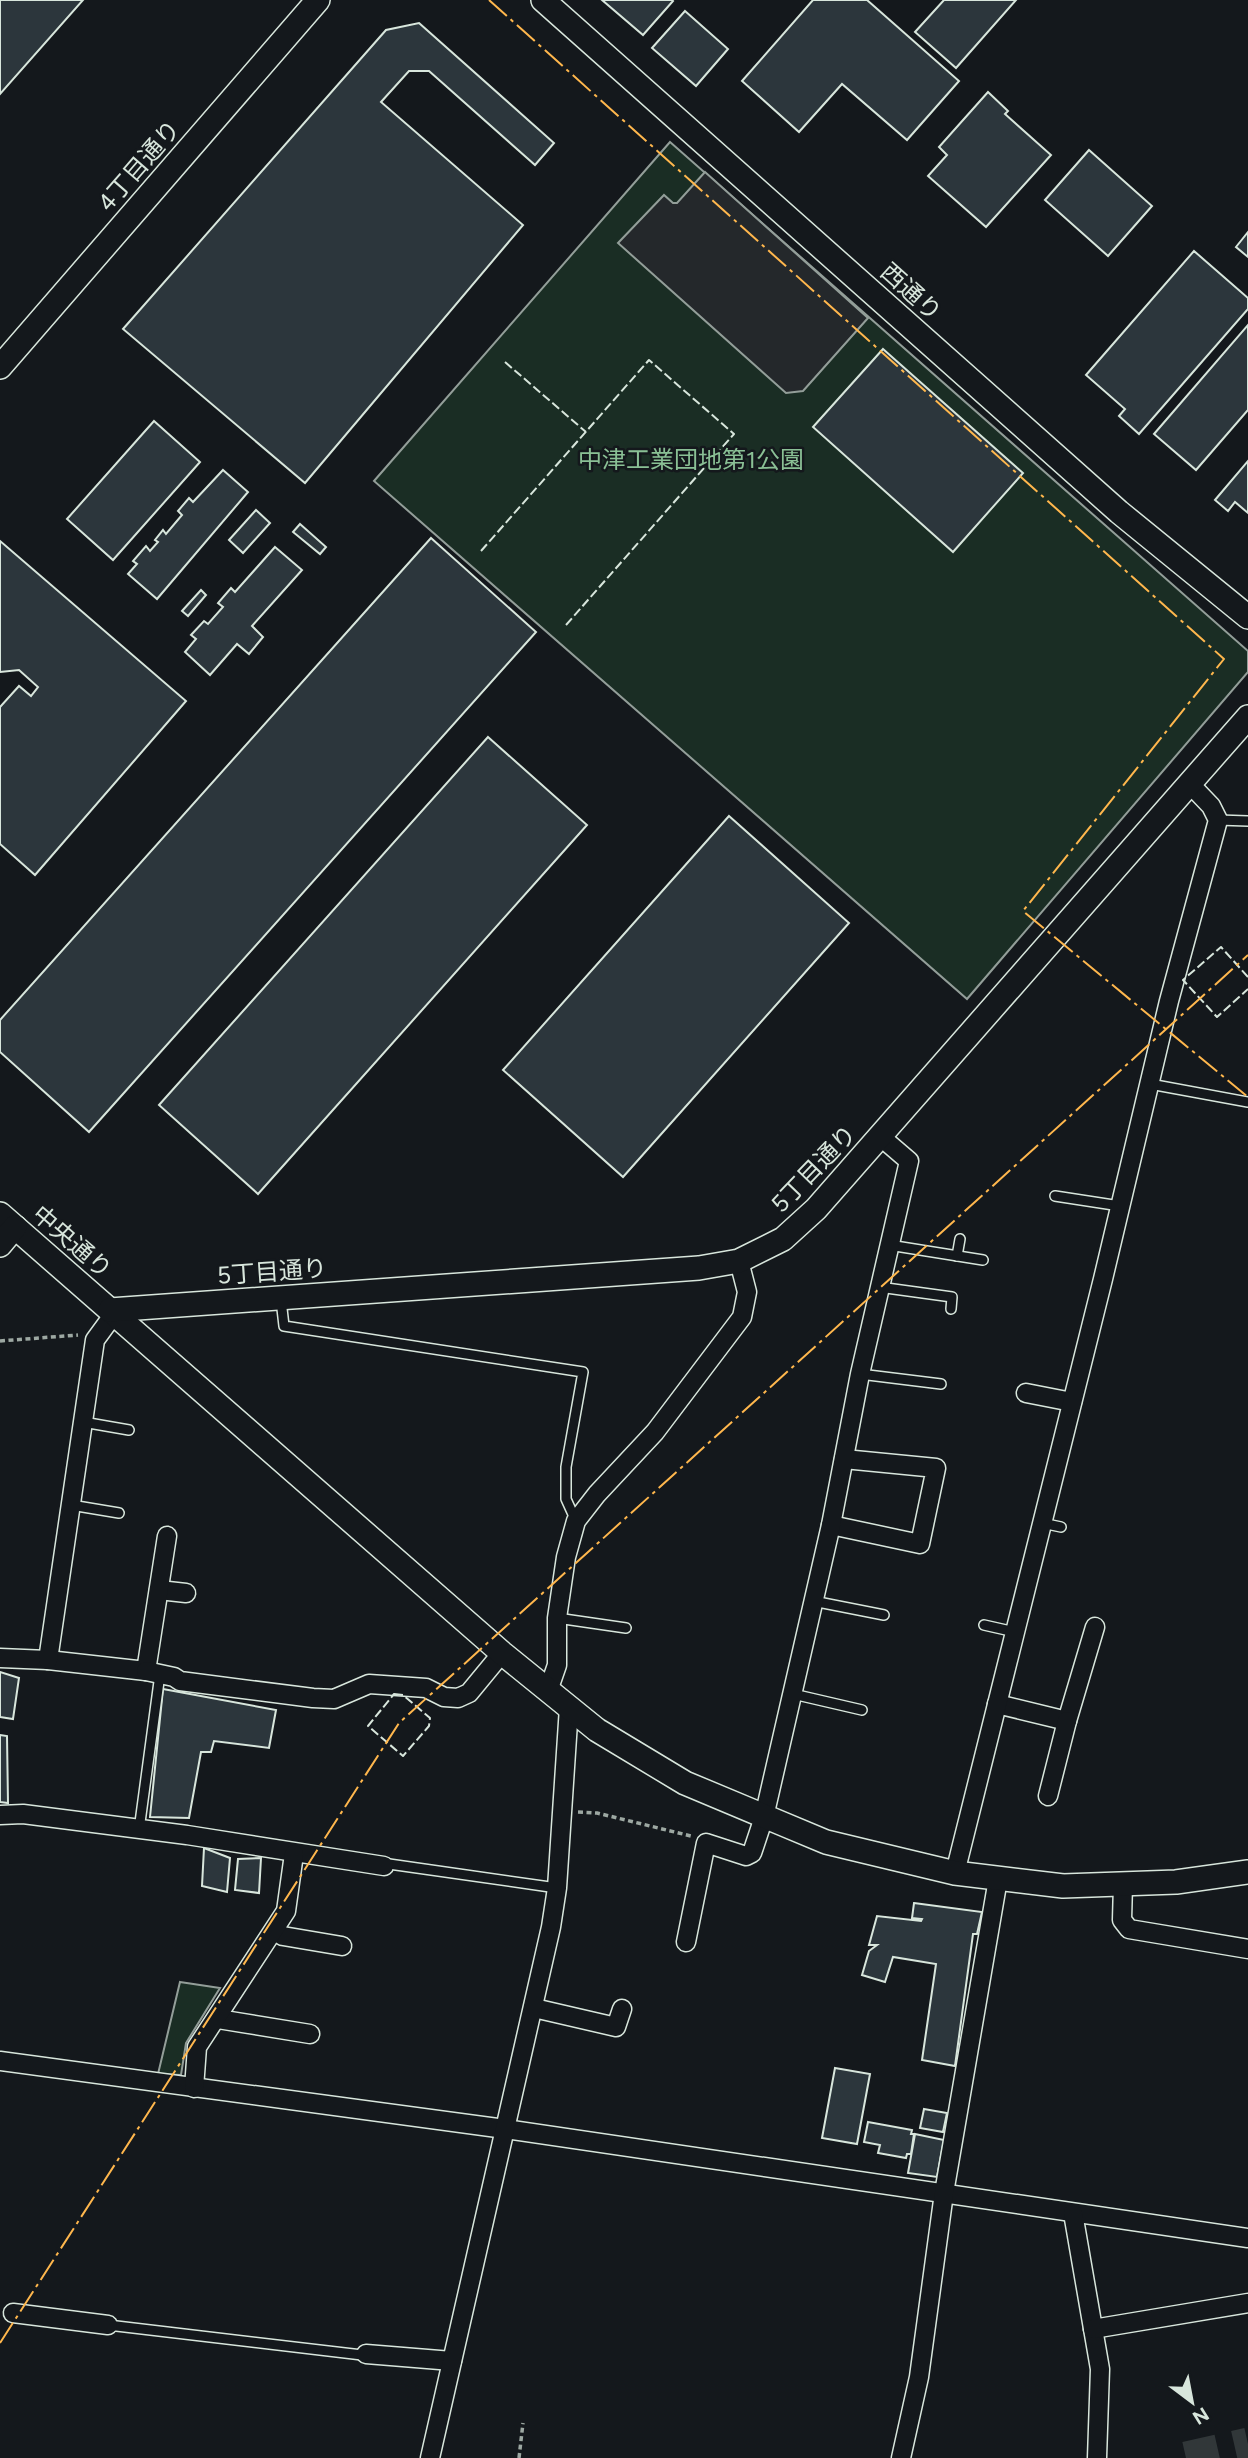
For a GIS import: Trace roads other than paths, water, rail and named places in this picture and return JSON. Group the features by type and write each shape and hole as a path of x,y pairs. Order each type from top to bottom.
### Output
{"street":[{"name":"4丁目通り","path":"0,367 318,0"},
{"name":"西通り","path":"543,0 1119,512 1248,617"},
{"name":"5丁目通り","path":"112,1312 699,1268 739,1261 783,1238 816,1209 881,1137 1248,717"},
{"path":"955,1873 1042,1523 1063,1465 1078,1341 1094,1278 1119,1206 1169,1001 1218,820 1212,806 1189,783"},
{"path":"685,1942 706,1843 747,1856 752,1853 764,1817 831,1525 860,1374 909,1161 881,1137"},
{"path":"0,1245 8,1221"},
{"name":"中央通り","path":"8,1221 502,1653 597,1730 685,1783 826,1842 955,1873 1063,1886 1176,1882 1248,1872"},
{"path":"548,1690 557,1665 557,1618 568,1548 576,1521 597,1494 655,1432 742,1317 747,1292 739,1261"},
{"path":"48,1660 94,1340 112,1312"},
{"path":"1026,1393 1072,1402"},
{"path":"831,1525 920,1544 936,1468 844,1460"},
{"path":"153,1673 159,1590 167,1536"},
{"path":"159,1590 186,1593"},
{"path":"1057,1786 1068,1721 1097,1640"},
{"path":"0,1658 48,1660 153,1673 180,1681 313,1698 334,1699 369,1684 426,1688 444,1697 458,1698 469,1693 502,1653"},
{"path":"997,1704 1068,1721"},
{"path":"430,2458 534,2008 557,1888 569,1707"},
{"path":"0,1815 23,1814 187,1835 384,1867"},
{"path":"194,2088 197,2047 218,2019 286,1910 294,1854"},
{"path":"901,2458 919,2377 944,2193 998,1879"},
{"path":"1123,1884 1122,1920 1129,1929 1248,1949"},
{"path":"275,1931 283,1936 342,1946"},
{"path":"534,2008 617,2027 622,2009"},
{"path":"218,2019 310,2034"},
{"path":"0,2061 505,2129 1248,2238"},
{"path":"1073,2213 1100,2369 1097,2458"},
{"path":"1093,2329 1248,2303"},
{"path":"6,2311 108,2325"},
{"path":"366,2354 452,2361"}],"lane":[{"path":"1218,820 1248,821"},
{"path":"1150,1084 1248,1102"},
{"path":"1055,1196 1119,1206"},
{"path":"957,1255 960,1239"},
{"path":"889,1245 983,1259"},
{"path":"879,1287 952,1297 951,1309"},
{"path":"280,1298 284,1326 583,1372 566,1467 566,1499 576,1521"},
{"path":"860,1374 941,1384"},
{"path":"83,1422 130,1430"},
{"path":"71,1505 119,1513"},
{"path":"1042,1523 1061,1527"},
{"path":"813,1601 884,1615"},
{"path":"557,1618 626,1628"},
{"path":"984,1625 1015,1632"},
{"path":"139,1830 153,1673"},
{"path":"793,1694 862,1710"},
{"path":"384,1867 389,1864 557,1888"},
{"path":"108,2325 366,2354"}],"tunnel":[{"path":"1186,2458 1248,2444"}],"park label":[{"name":"中津工業団地第1公園","path":"691,460"}]}
